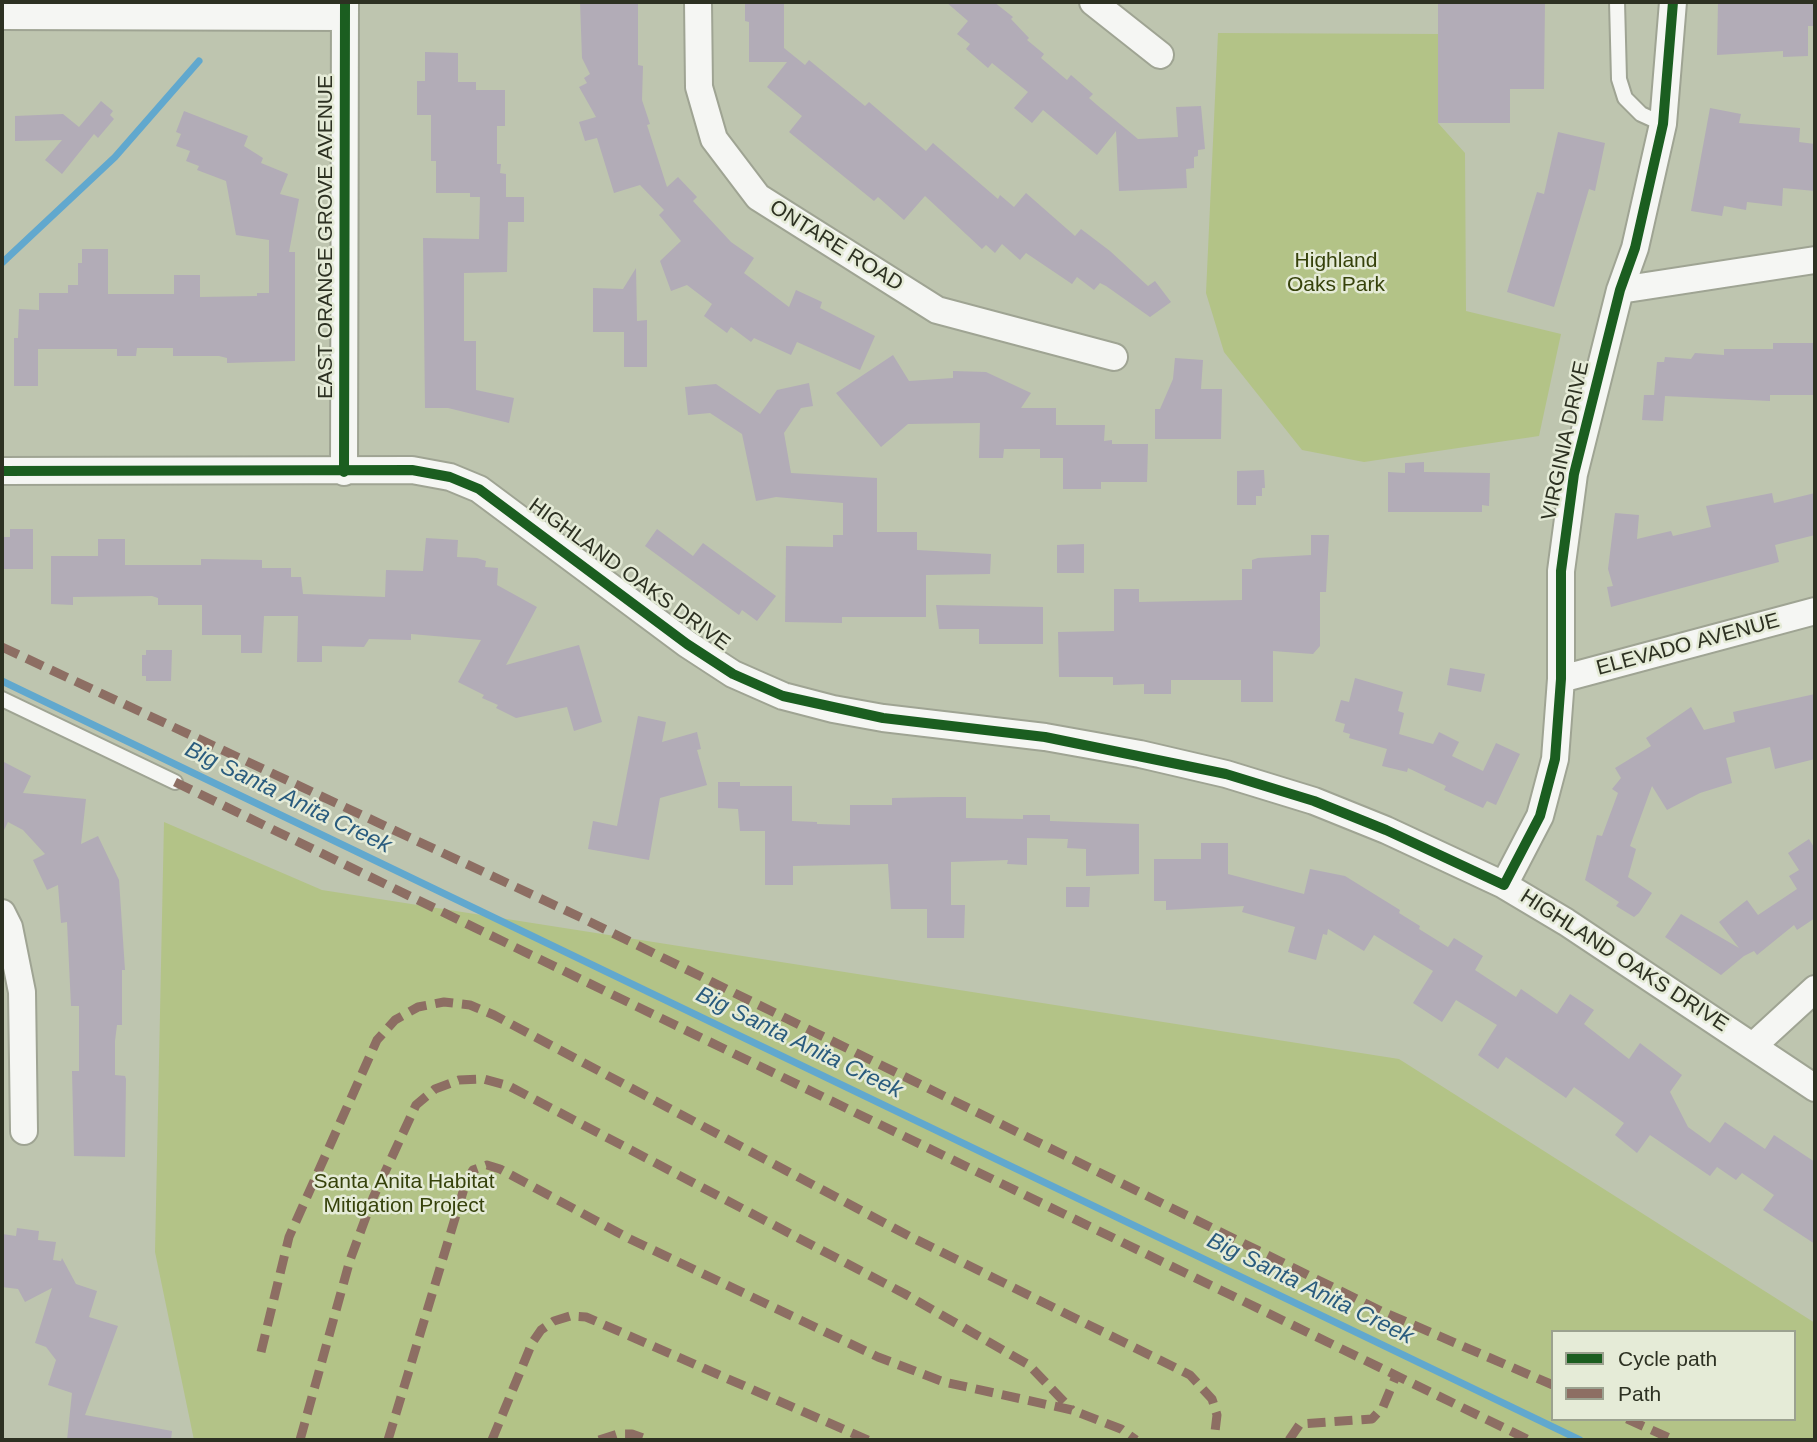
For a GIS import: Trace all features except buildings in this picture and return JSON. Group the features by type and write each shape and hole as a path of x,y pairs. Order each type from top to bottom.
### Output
{"street":[{"name":"ONTARE ROAD","path":"698,2 699,87 714,139 758,197 937,310 1114,357"},
{"path":"1093,2 1160,55"},
{"name":"VIRGINIA DRIVE","path":"1504,885 1540,816 1555,759 1561,679 1561,571 1574,474 1620,290 1635,248 1663,124 1673,2"},
{"path":"2,16 345,9"},
{"name":"EAST ORANGE GROVE AVENUE","path":"344,472 345,9"},
{"path":"1620,290 1815,260"},
{"name":"HIGHLAND OAKS DRIVE","path":"2,471 430,472 479,489 687,644 733,674 783,696 883,718 1045,737 1226,774 1314,801 1387,830 1504,885 1755,1045 1815,1088"},
{"name":"ELEVADO AVENUE","path":"1561,679 1815,611"},
{"path":"2,913 9,927 22,992 24,1131"},
{"path":"1755,1045 1815,989"}],"lane":[{"path":"1617,2 1619,79 1625,98 1641,114 1663,124"},
{"path":"2,699 175,782"}],"green space":[{"name":"Highland Oaks Park","path":"1218,33 1438,34 1438,123 1465,153 1466,311 1561,334 1539,436 1364,462 1302,450 1224,352 1206,293"},
{"name":"Santa Anita Habitat Mitigation Project","path":"164,822 322,890 1399,1059 1815,1323 1815,1440 194,1440 155,1252"}],"waterway":[{"path":"2,263 115,157 199,61"},
{"name":"Big Santa Anita Creek","path":"2,681 1580,1440"}],"marked path":[{"path":"2,647 582,918 1381,1311 1551,1384"},
{"path":"175,782 1529,1440"},
{"path":"261,1352 289,1237 377,1040 395,1020 418,1007 444,1002 470,1005 494,1015 909,1236 1190,1375 1212,1399 1217,1415 1214,1440"},
{"path":"300,1440 350,1260 373,1198 416,1105 435,1089 459,1080 484,1079 509,1086 905,1294 1029,1365 1072,1410"},
{"path":"388,1440 466,1182 473,1170 487,1165 500,1169 630,1239 878,1357 944,1382 1072,1410 1121,1429 1136,1440"},
{"path":"492,1440 532,1343 541,1330 554,1321 570,1316 586,1317 868,1440"},
{"path":"1289,1440 1300,1424 1372,1419 1383,1407 1396,1376"},
{"path":"1631,1421 1674,1440"},
{"path":"599,1440 618,1434 632,1434 649,1440"}],"cycle path":[{"path":"344,472 345,2"},
{"path":"2,471 412,470 450,477 479,489 687,644 733,674 783,696 883,718 1045,737 1226,774 1314,801 1386,830 1504,885 1540,816 1555,759 1561,679 1561,571 1574,474 1620,290 1635,248 1663,124 1673,2"}]}
